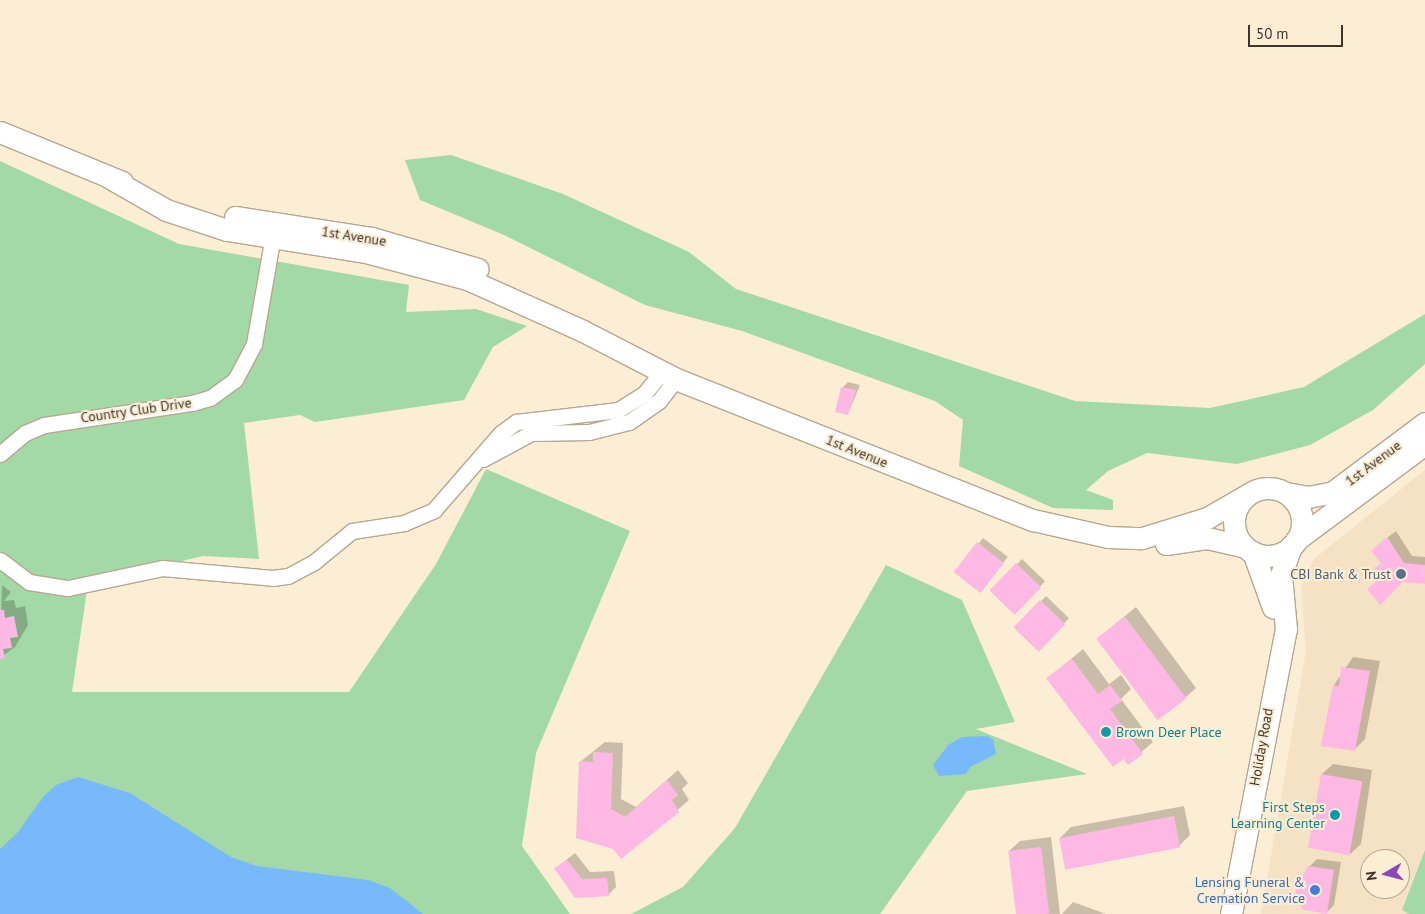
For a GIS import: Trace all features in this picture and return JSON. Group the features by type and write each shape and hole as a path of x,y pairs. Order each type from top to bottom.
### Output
{"main road":[{"name":"1st Avenue","path":"0,132 110,178 274,233 372,238 432,252 526,291 583,331 668,376 1033,520 1108,537 1142,538 1162,545 1206,538 1249,550"},
{"name":"1st Avenue","path":"1286,493 1308,497 1332,492 1425,423"},
{"name":"1st Avenue","path":"1293,543 1425,444"},
{"path":"1267,488 1286,493 1299,510 1293,543 1273,555 1249,550 1234,519 1249,494 1267,488"},
{"name":"1st Avenue","path":"1142,538 1207,518 1249,494"},
{"name":"Holiday Road","path":"1231,914 1281,639 1286,629 1281,575 1293,543"},
{"name":"Holiday Road","path":"1249,550 1270,591 1281,639"}],"street":[{"name":"Country Club Drive","path":"0,454 19,437 44,425 192,403 210,398 235,380 254,344 274,233"},
{"path":"0,560 29,582 68,588 162,568 288,576 314,562 352,531 404,523 434,510 478,463 530,433 589,432 629,422 659,401 668,376"}],"shaded area":[{"path":"1425,470 1425,914 1261,914 1306,651 1301,586 1314,559"}],"green space":[{"path":"451,155 563,194 689,252 736,289 1075,401 1210,408 1304,387 1425,314 1425,364 1373,410 1310,445 1237,464 1147,453 1108,471 1086,490 1113,500 1113,510 1053,508 959,466 963,420 935,401 742,331 645,305 504,235 420,200 405,160"},
{"path":"0,161 179,244 409,285 406,312 476,309 527,326 493,347 464,400 315,422 300,415 244,423 259,559 203,556 123,575 87,590 72,692 349,692 436,564 486,469 630,531 536,753 522,846 570,914 0,914"},
{"path":"886,565 962,600 1015,722 976,729 1087,774 967,791 880,914 631,914 683,887 735,828"},
{"path":"1425,850 1425,914 1409,914 1402,910 1406,899 1410,899 1410,889"}],"water":[{"path":"987,736 993,739 996,754 970,767 966,774 939,776 933,765 948,745 962,737"},
{"path":"78,777 130,793 231,857 257,866 368,880 390,888 423,914 0,914 0,849 18,832 43,797 56,785"}],"building":[{"path":"841,387 856,390 848,415 835,412"},
{"name":"CBI Bank & Trust","path":"1387,537 1404,563 1425,565 1425,584 1403,582 1380,605 1367,589 1380,578 1373,570 1381,563 1371,551"},
{"path":"977,542 1004,563 980,593 954,572"},
{"path":"1016,563 1041,587 1015,615 990,590"},
{"path":"1040,600 1065,624 1039,652 1014,627"},
{"path":"0,610 4,610 5,618 14,616 18,637 10,638 12,648 3,649 5,658 0,659"},
{"name":"Brown Deer Place","path":"1125,617 1186,698 1158,720 1096,639"},
{"name":"Brown Deer Place","path":"1072,659 1098,694 1110,685 1122,701 1110,709 1143,754 1128,765 1124,759 1113,767 1046,678"},
{"path":"1341,667 1370,671 1355,751 1321,746 1333,685 1339,686"},
{"path":"593,752 613,753 611,809 625,817 667,780 678,795 672,800 679,812 621,859 613,849 576,838 579,761 593,762"},
{"name":"First Steps Learning Center","path":"1321,774 1362,781 1349,855 1308,848"},
{"path":"1174,816 1180,847 1065,870 1059,838"},
{"path":"1041,847 1049,914 1016,914 1008,851"},
{"path":"567,860 582,879 607,878 609,896 575,898 554,868"},
{"name":"Lensing Funeral & Cremation Service","path":"1308,866 1334,870 1327,914 1301,909 1303,899 1295,892"}],"place":[{"name":"CBI Bank & Trust","path":"1401,574"},
{"name":"Brown Deer Place","path":"1106,732"},
{"name":"First Steps Learning Center","path":"1335,815"},
{"name":"Lensing Funeral & Cremation Service","path":"1315,890"}]}
